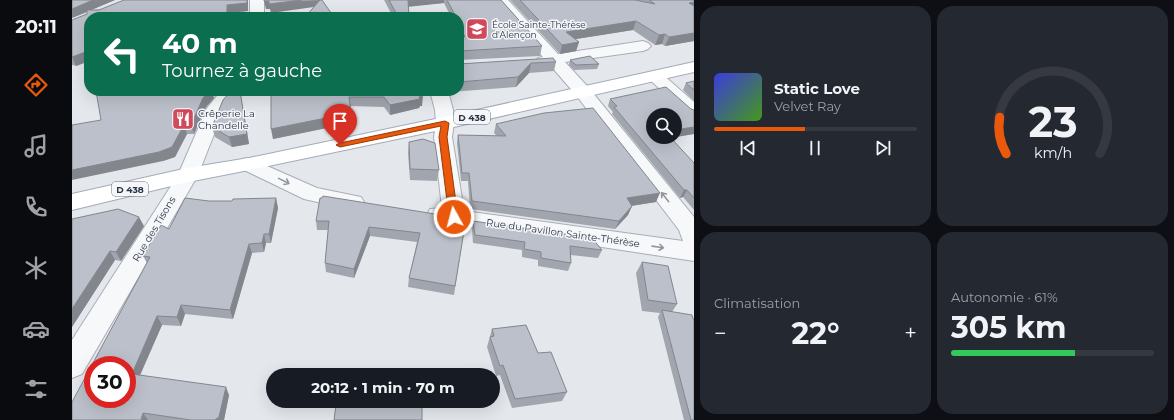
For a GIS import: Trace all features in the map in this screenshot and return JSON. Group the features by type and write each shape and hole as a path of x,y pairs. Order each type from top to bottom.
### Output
{"main road":[{"name":"D 438","path":"72,202 188,175 250,164 445,123 694,67"}],"street":[{"path":"257,0 257,12"},
{"path":"501,0 582,91 690,228 694,241"},
{"path":"533,62 555,61 642,46"},
{"path":"655,76 694,111"},
{"name":"Rue des Tisons","path":"72,365 188,175 216,108 226,96"},
{"path":"440,96 445,123 443,137 454,217"},
{"path":"250,164 312,194 370,204"},
{"name":"Rue du Pavillon Sainte-Thérèse","path":"415,212 694,252"}],"building":[{"path":"72,0 93,0 72,9"},
{"path":"124,0 247,0 247,3 227,5 227,12 87,12 87,10 99,10"},
{"path":"264,0 302,0 269,4 269,1"},
{"path":"320,0 322,0 330,12 309,12"},
{"path":"389,0 408,0 409,12 395,12"},
{"path":"447,0 501,0 542,46 464,51 464,12 453,12"},
{"path":"520,0 635,0 655,4 649,0 694,0 694,2 689,3 694,6 694,33 669,37 665,34 659,35 636,21 566,32 579,42 562,45"},
{"path":"84,15 84,52 72,57 72,20"},
{"path":"590,56 599,64 576,65 570,60"},
{"path":"553,58 556,62 531,63 518,77 464,82 464,64"},
{"path":"694,81 694,90 686,83"},
{"path":"666,87 694,110 694,127 682,129 682,108 646,108 646,144 676,144 694,163 694,198 687,190 684,190 614,107 617,106 610,99"},
{"path":"97,96 205,96 191,125 184,125 172,147 159,152 72,170 72,125 101,120"},
{"path":"227,96 241,96 247,134 229,137 212,127 223,100"},
{"path":"271,96 423,96 419,97 420,99 390,105 384,97 349,97 351,113 271,129"},
{"path":"593,108 660,193 627,198 632,206 619,221 472,201 469,173 462,173 458,135 506,136 496,124 544,113"},
{"path":"423,139 435,143 439,170 410,169 409,142"},
{"path":"323,196 466,219 455,286 409,278 420,233 369,227 354,269 325,263 329,221 316,221 320,198"},
{"path":"185,198 209,201 232,201 233,199 276,198 269,234 264,234 262,243 249,244 230,310 181,305 177,317 157,316 136,365 136,356 97,356 150,257 143,256 161,225 169,229"},
{"path":"118,209 139,217 116,252 110,251 72,309 72,219"},
{"path":"473,221 592,238 602,250 570,246 571,263 541,258 541,252 524,249 525,242 475,235"},
{"path":"642,262 668,266 677,304 648,300"},
{"path":"662,310 692,315 694,321 694,420 691,420"},
{"path":"526,325 538,353 551,352 567,392 515,399 503,365 500,366 490,337 494,336 492,329"},
{"path":"136,375 226,387 219,417 215,420 191,420 143,413 141,420 72,420 72,402 84,380 84,408 136,408"},
{"path":"336,408 422,408 422,420 334,420"}],"place":[{"name":"École Sainte-Thérèse d'Alençon","path":"477,29"},
{"name":"Crêperie La Chandelle","path":"183,119"}],"route":[{"path":"340,145 445,123 443,137 454,217"}]}
